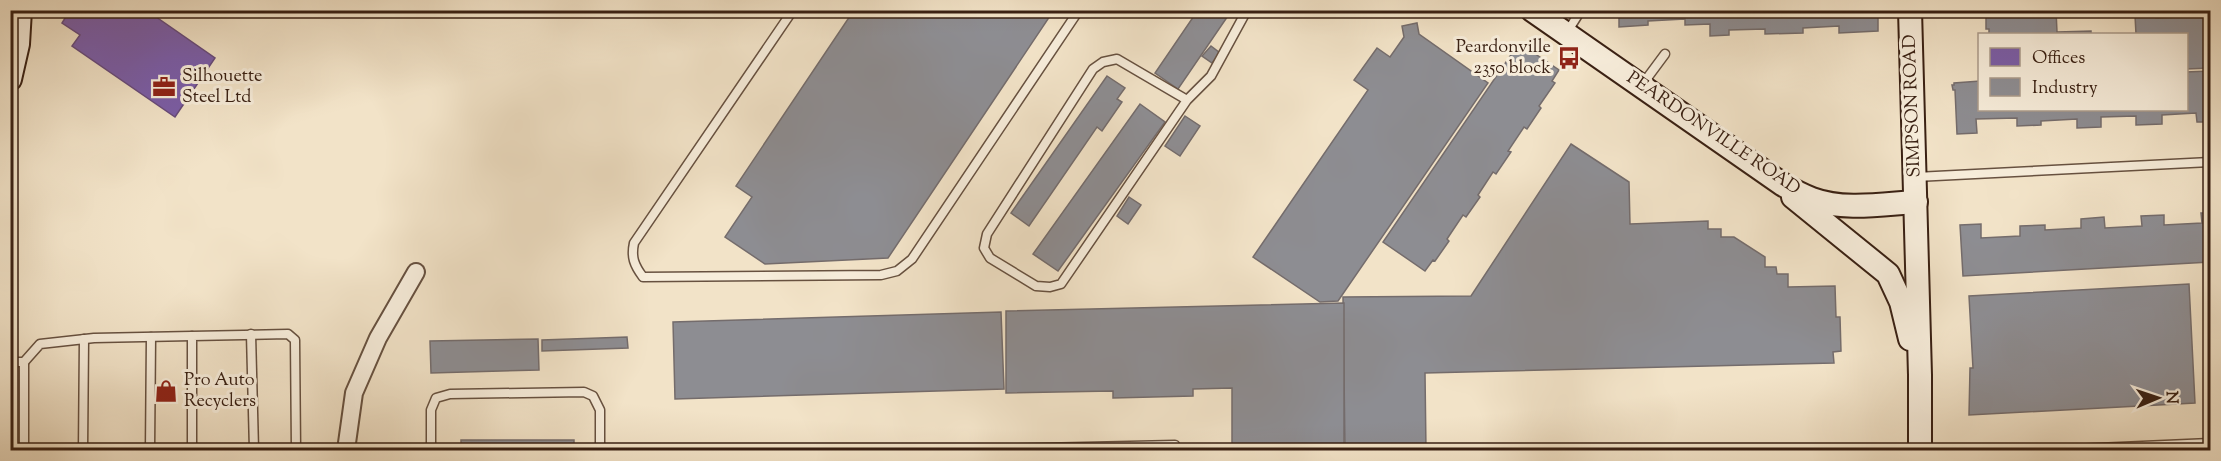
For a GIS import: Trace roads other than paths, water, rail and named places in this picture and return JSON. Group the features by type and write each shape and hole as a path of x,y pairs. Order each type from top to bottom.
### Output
{"main road":[{"path":"10,80 18,44 20,10"},
{"name":"PEARDONVILLE ROAD","path":"1532,10 1782,184 1813,200 1834,204 1874,205 1916,202"},
{"name":"SIMPSON ROAD","path":"1910,10 1916,202"},
{"path":"1782,184 1800,205 1888,274 1901,302 1920,375"},
{"path":"1916,202 1920,450"}],"street":[{"path":"346,450 354,393 378,338 416,272"}],"lane":[{"path":"793,10 634,243 632,253 634,265 643,277 881,275 897,271 912,259 1079,10"},
{"path":"1187,100 1117,59 1103,62 1093,69 987,234 984,248 990,258 1036,285 1050,287 1061,284 1187,100 1210,76 1247,10"},
{"path":"1566,34 1581,10"},
{"path":"1642,87 1665,54"},
{"path":"1915,177 2211,162"},
{"path":"251,334 254,450"},
{"path":"24,450 24,362 40,344 84,339 288,334 295,340 296,450"},
{"path":"192,336 192,450"},
{"path":"150,450 151,337"},
{"path":"83,450 84,339"},
{"path":"10,362 24,362"},
{"path":"431,450 431,410 436,398 450,394 584,392 593,396 600,410 600,450"},
{"path":"2052,450 2211,443"},
{"path":"954,450 1175,445 1175,450"}],"place":[{"name":"Peardonville 2350 block","path":"1569,58"},
{"name":"Silhouette Steel Ltd","path":"164,87"},
{"name":"Pro Auto Recyclers","path":"166,391"}]}
